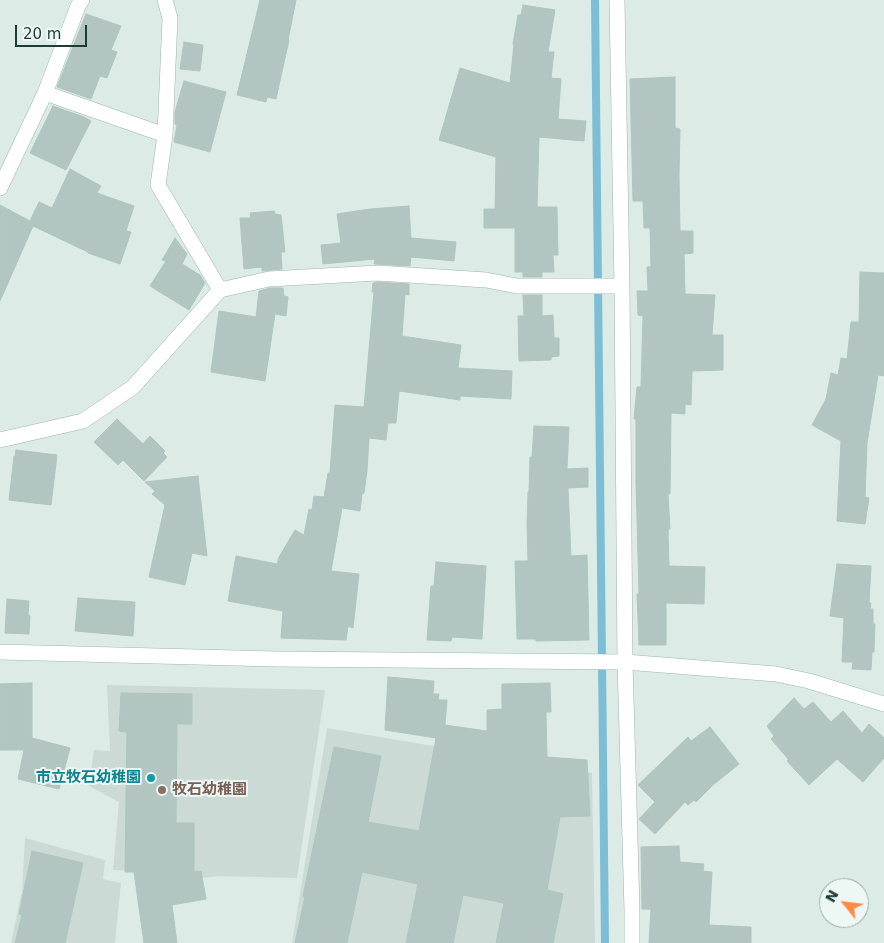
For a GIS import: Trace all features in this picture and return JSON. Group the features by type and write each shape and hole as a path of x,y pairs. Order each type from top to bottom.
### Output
{"street":[{"path":"0,188 45,93 82,0"},
{"path":"165,0 170,18 165,135 158,185 220,290"},
{"path":"617,0 622,286 625,662 632,943"},
{"path":"45,93 165,135"},
{"path":"0,440 83,421 133,387 220,290 269,279 378,273 486,280 517,286 622,286"},
{"path":"0,652 275,659 625,662 776,674 809,681 884,704"}],"shaded area":[{"path":"107,685 325,690 297,878 219,876 143,885 136,871 113,870 119,802 89,786 94,750 110,751"},
{"path":"327,728 592,773 595,943 292,943"},
{"path":"25,838 105,860 103,879 121,883 115,943 11,943 22,891"}],"building":[{"path":"260,0 296,0 276,99 267,97 266,102 237,95"},
{"path":"523,5 555,10 548,52 554,52 551,78 561,79 558,119 586,121 584,141 539,137 537,207 557,207 558,255 553,255 554,272 542,272 542,277 523,277 523,272 515,272 515,228 484,228 484,209 495,209 496,157 439,140 460,68 510,83 513,44 518,15 521,15"},
{"path":"86,14 121,26 111,50 117,52 107,78 100,76 91,99 57,87"},
{"path":"184,42 203,45 200,71 180,69"},
{"path":"675,77 675,128 680,129 680,231 693,231 693,253 684,254 685,294 715,295 712,335 723,335 723,370 692,371 691,405 685,404 685,414 671,413 670,494 668,494 670,529 668,529 669,566 705,567 704,604 666,603 666,645 639,645 636,419 634,419 637,387 641,387 643,316 638,315 637,291 648,291 647,267 651,267 650,228 644,228 643,201 633,201 630,79"},
{"path":"184,81 226,92 210,152 174,142 177,125 175,124 175,112"},
{"path":"53,106 91,121 66,170 30,153"},
{"path":"70,169 101,186 97,193 134,206 126,231 131,232 120,264 88,253 33,226 0,301 0,205 30,221 39,202 52,208"},
{"path":"409,206 411,238 456,242 454,261 411,257 410,266 374,264 375,259 323,264 321,245 341,243 337,214"},
{"path":"274,211 275,214 281,215 285,252 281,252 282,269 262,271 262,267 244,269 240,218 251,218 250,213"},
{"path":"175,238 187,254 182,264 200,275 205,283 189,310 150,286 166,261 162,260"},
{"path":"860,272 884,273 884,376 878,375 867,443 865,497 869,498 865,524 837,521 841,441 812,425 826,399 831,373 838,375 841,358 847,359 851,322 859,322"},
{"path":"373,283 409,284 409,295 405,294 402,336 461,345 458,368 512,371 511,399 460,396 460,400 399,391 396,423 388,423 386,440 369,438 367,471 360,511 342,508 331,571 359,574 353,628 348,626 346,640 281,638 283,611 228,601 236,556 277,564 279,557 295,530 304,535 309,509 312,510 314,496 324,497 328,473 330,473 335,405 364,407 374,292 372,292"},
{"path":"270,288 283,288 284,296 288,297 286,316 275,314 265,381 211,372 219,311 256,317 259,291"},
{"path":"523,295 542,295 542,316 553,315 554,338 559,338 559,356 551,357 551,360 519,361 518,316 524,316"},
{"path":"117,419 143,444 150,436 165,451 163,453 167,457 144,481 123,460 118,465 94,442"},
{"path":"534,426 569,427 567,469 588,468 588,487 568,488 571,556 587,555 589,640 536,641 536,639 517,639 515,561 528,561 528,492"},
{"path":"16,450 57,455 51,505 9,500"},
{"path":"198,476 207,556 192,553 185,585 149,577 165,505 152,494 155,491 145,482"},
{"path":"436,562 486,566 482,639 452,637 451,641 427,640 431,586 434,586"},
{"path":"837,564 871,566 869,603 871,603 870,609 873,609 873,624 875,624 871,670 852,669 853,662 842,662 844,618 830,616"},
{"path":"78,598 135,602 133,636 75,631"},
{"path":"7,599 29,601 29,634 5,633"},
{"path":"388,677 434,681 433,694 439,694 438,700 447,700 445,725 487,731 487,710 502,709 502,684 550,683 551,712 546,712 547,757 587,760 590,816 560,817 547,890 563,894 553,943 496,943 504,903 463,895 453,943 406,943 418,884 362,872 347,943 295,943 334,747 381,756 368,822 419,831 436,738 385,730"},
{"path":"32,683 32,738 70,748 59,789 18,779 24,750 0,750 0,684"},
{"name":"市立牧石幼稚園","path":"121,693 192,694 192,724 177,724 176,823 194,823 194,872 201,871 206,899 172,905 177,943 144,943 134,872 125,872 127,732 119,731"},
{"path":"794,698 804,709 813,702 831,722 843,711 862,733 869,724 884,738 884,758 863,782 837,759 809,785 787,761 789,760 771,739 774,736 767,726"},
{"path":"710,727 739,764 696,802 694,800 688,805 685,802 655,834 639,819 655,802 638,785 688,737 691,741"},
{"path":"679,846 680,862 704,864 703,871 712,872 709,925 751,927 751,943 649,943 651,909 642,909 641,847"},
{"path":"32,851 83,863 65,943 15,943 22,915 19,914"}],"waterway":[{"path":"595,0 605,943"}],"place":[{"name":"市立牧石幼稚園","path":"151,778"},
{"name":"牧石幼稚園","path":"162,790"}]}
